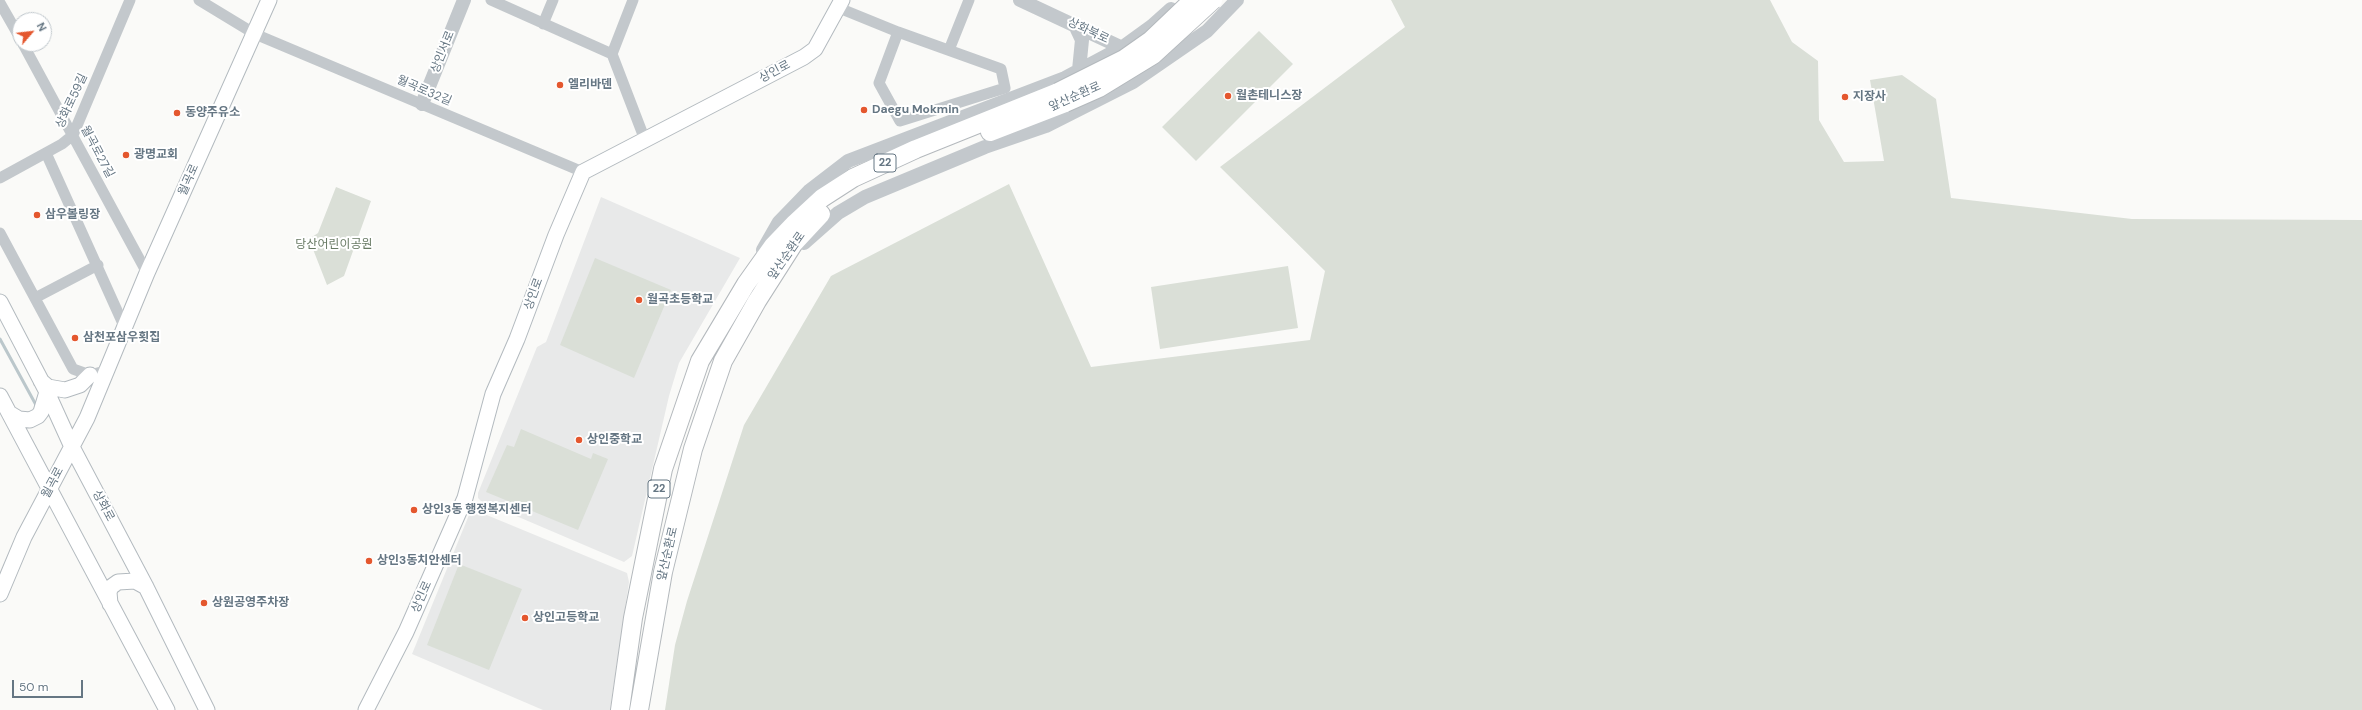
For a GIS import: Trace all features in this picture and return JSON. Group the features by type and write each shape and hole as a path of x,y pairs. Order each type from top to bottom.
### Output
{"highway":[{"name":"앞산순환로","path":"620,710 633,618 663,469 700,361 746,284 773,246 795,222 822,198 852,178 916,149 1067,101 1151,40 1193,0"},
{"name":"앞산순환로","path":"639,710 663,572 693,449 723,361 760,295 794,243 816,218 859,186 906,164 1099,88 1153,56 1213,0"}],"main road":[{"name":"월곡로","path":"0,594 24,536 87,418 105,371 147,273 269,0"},
{"name":"상인로","path":"366,710 406,632 465,498 493,394 517,339 556,235 583,172 804,57 815,49 840,4"},
{"name":"상화로","path":"0,302 44,386 72,447 146,587 207,710"},
{"path":"9,413 19,419 30,420 38,416 41,412 44,386 65,390 80,385 90,375"},
{"path":"0,396 167,710"},
{"path":"110,604 109,592 111,587 118,582 135,581 146,587"}],"street":[{"name":"상화로59길","path":"0,178 46,153 73,135 130,0"},
{"path":"200,0 254,34"},
{"name":"상인서로","path":"422,104 464,0"},
{"path":"491,0 612,54"},
{"path":"543,24 553,0"},
{"path":"633,0 612,54 644,140"},
{"path":"949,50 969,0"},
{"name":"상화북로","path":"1020,0 1123,47 1155,66"},
{"path":"746,284 779,222 809,191 848,161 1075,73 1123,47 1152,26 1180,0"},
{"path":"1067,101 1133,82 1207,31 1237,0"},
{"path":"0,3 12,24"},
{"path":"840,4 898,32 1001,69 1005,88 900,121 879,83 898,32"},
{"path":"1067,101 1082,102 1082,89 1075,73 1082,40 1075,25"},
{"name":"월곡로32길","path":"254,34 583,172"},
{"name":"월곡로27길","path":"27,52 147,273"},
{"path":"46,153 98,265 124,326"},
{"path":"0,233 73,369 90,375 105,371"},
{"path":"35,298 98,265"}],"shaded area":[{"path":"601,197 740,258 679,363 669,396 632,556 624,562 481,501 478,498 478,493 537,347 546,342"},
{"name":"상인고등학교","path":"477,511 627,573 629,582 610,710 543,710 412,654 469,515"}],"green space":[{"path":"1391,0 1770,0 1792,42 1818,61 1819,120 1844,162 1884,161 1870,80 1902,75 1936,99 1951,198 2132,219 2362,220 2362,710 665,710 675,645 687,601 744,425 831,276 1009,184 1091,367 1310,340 1325,271 1220,167 1405,27"},
{"name":"월촌테니스장","path":"1259,31 1293,64 1196,161 1162,127"},
{"name":"당산어린이공원","path":"336,187 371,201 344,276 327,285 309,239 318,233"},
{"path":"595,258 671,290 634,378 560,345"},
{"path":"1288,266 1298,328 1160,349 1151,287"},
{"path":"521,429 591,459 593,453 608,459 578,530 486,492 507,445 514,447"},
{"path":"459,564 522,589 489,670 427,645"}],"waterway":[{"path":"0,339 36,405"}],"place":[{"name":"엘리바덴","path":"560,85"},
{"name":"월촌테니스장","path":"1228,96"},
{"name":"지장사","path":"1845,97"},
{"name":"Daegu Mokmin","path":"864,110"},
{"name":"동양주유소","path":"177,113"},
{"name":"광명교회","path":"126,155"},
{"name":"삼우볼링장","path":"37,215"},
{"name":"월곡초등학교","path":"639,300"},
{"name":"삼천포삼우횟집","path":"75,338"},
{"name":"상인중학교","path":"579,440"},
{"name":"상인3동 행정복지센터","path":"414,510"},
{"name":"상인3동치안센터","path":"369,561"},
{"name":"상원공영주차장","path":"204,603"},
{"name":"상인고등학교","path":"525,618"}]}
